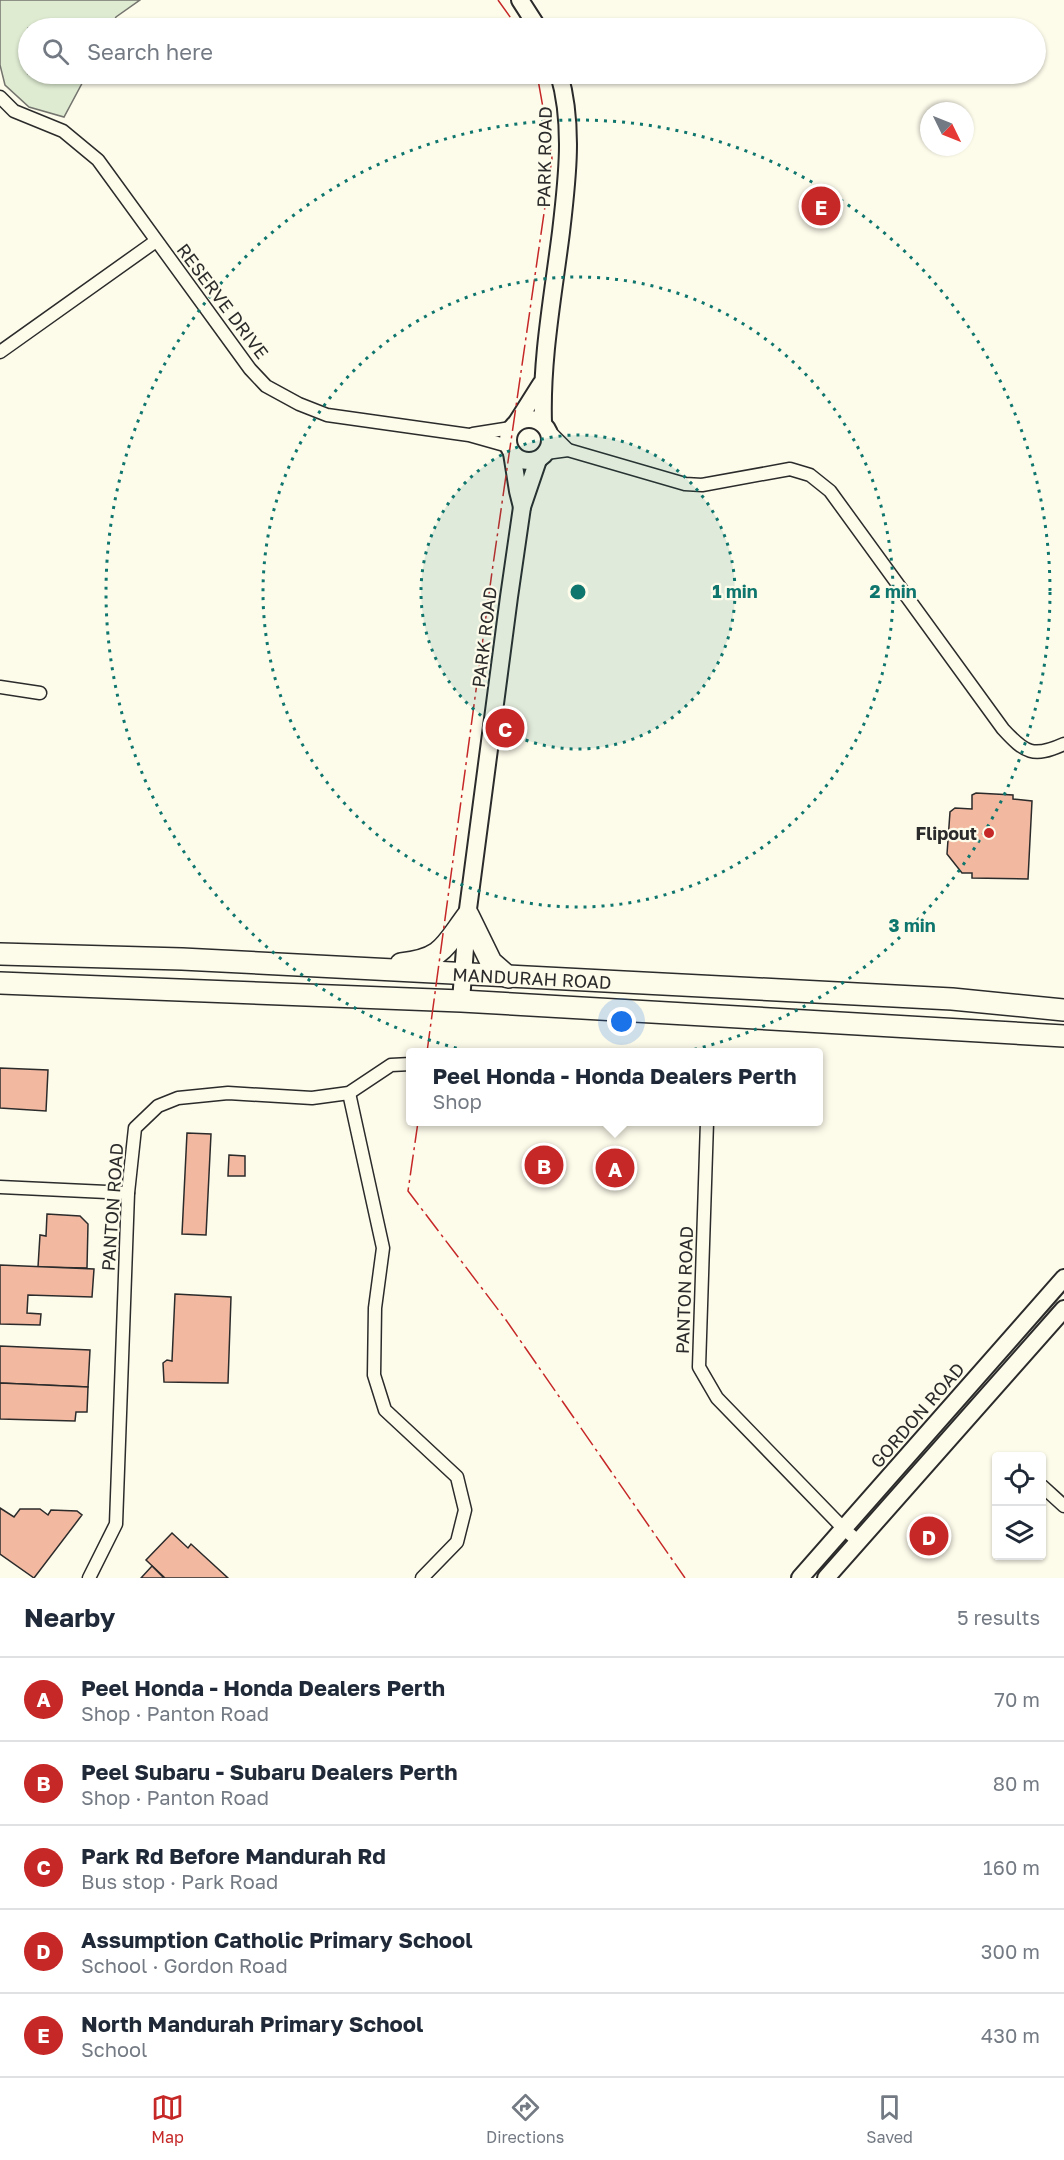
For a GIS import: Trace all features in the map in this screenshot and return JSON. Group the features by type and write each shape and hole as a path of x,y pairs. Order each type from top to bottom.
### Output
{"highway":[{"path":"361,969 423,961 439,954 468,915 491,962 508,976"},
{"name":"MANDURAH ROAD","path":"0,954 182,959 508,976 1001,1003 1064,1010"},
{"name":"MANDURAH ROAD","path":"0,983 455,1001 1064,1036"},
{"path":"1001,1003 1041,994 1064,996"}],"street":[{"path":"520,0 532,18"},
{"name":"PARK ROAD","path":"546,427 542,384 567,164 562,84"},
{"name":"RESERVE DRIVE","path":"0,97 14,111 63,131 98,160 250,369 266,386 299,404 327,415 469,435 510,450"},
{"path":"0,352 156,241"},
{"name":"PARK ROAD","path":"514,425 542,384"},
{"path":"568,450 523,461 510,450 507,440 514,425 530,418 546,427 568,450 685,484 702,485 790,469 810,475 830,491 1003,729 1016,743 1030,752 1046,752 1064,744"},
{"name":"RESERVE DRIVE","path":"469,435 514,425"},
{"path":"542,457 550,442 546,427"},
{"name":"PARK ROAD","path":"510,450 522,507"},
{"name":"PARK ROAD","path":"455,1001 456,974 468,915 522,507 542,457"},
{"path":"0,687 40,693"},
{"name":"PANTON ROAD","path":"89,1578 116,1524 128,1193 135,1128 158,1106 178,1098 228,1093 312,1098 348,1093 391,1065 406,1064"},
{"path":"348,1093 383,1248 375,1308 374,1375 385,1410 457,1477 465,1510 457,1542 422,1578"},
{"name":"PANTON ROAD","path":"706,1126 699,1367 717,1398 843,1529 859,1542"},
{"path":"0,1187 128,1193"},
{"name":"GORDON ROAD","path":"800,1578 1064,1278"},
{"path":"826,1578 1064,1309"},
{"path":"1020,1329 1035,1342"},
{"path":"1046,1490 1064,1506"}],"green space":[{"path":"0,0 140,0 115,18 18,18 18,84 82,84 64,117 29,107 5,85 0,65"}],"building":[{"name":"Flipout","path":"976,793 1013,795 1013,799 1032,801 1028,879 972,878 972,873 962,873 947,854 950,812 955,808 972,809 972,795"},
{"path":"0,1068 48,1070 46,1111 0,1108"},
{"path":"187,1133 211,1134 206,1235 182,1234"},
{"path":"229,1155 245,1156 245,1176 228,1176"},
{"path":"47,1214 80,1216 88,1224 87,1268 38,1267 40,1235 46,1236"},
{"path":"0,1265 94,1269 92,1297 28,1295 27,1313 41,1314 40,1325 0,1324"},
{"path":"175,1294 231,1297 228,1383 164,1382 163,1363 167,1360 172,1361"},
{"path":"0,1346 90,1350 88,1387 0,1383"},
{"path":"0,1383 88,1387 87,1412 76,1412 75,1421 0,1419"},
{"path":"0,1508 14,1517 20,1509 40,1509 48,1515 51,1510 77,1511 82,1515 34,1578 0,1554"},
{"path":"172,1533 188,1548 191,1544 228,1578 165,1578 146,1560"},
{"path":"152,1566 164,1578 141,1578"}],"power":[{"path":"498,0 511,18"},
{"path":"428,1048 492,572 552,158 539,84"},
{"path":"417,1126 408,1191 506,1320 685,1578"}],"place":[{"name":"North Mandurah Primary School","path":"821,206"},
{"name":"Park Rd Before Mandurah Rd","path":"505,728"},
{"name":"Flipout","path":"989,833"},
{"name":"Peel Subaru - Subaru Dealers Perth","path":"544,1165"},
{"name":"Peel Honda - Honda Dealers Perth","path":"615,1168"},
{"name":"Assumption Catholic Primary School","path":"929,1536"}]}
